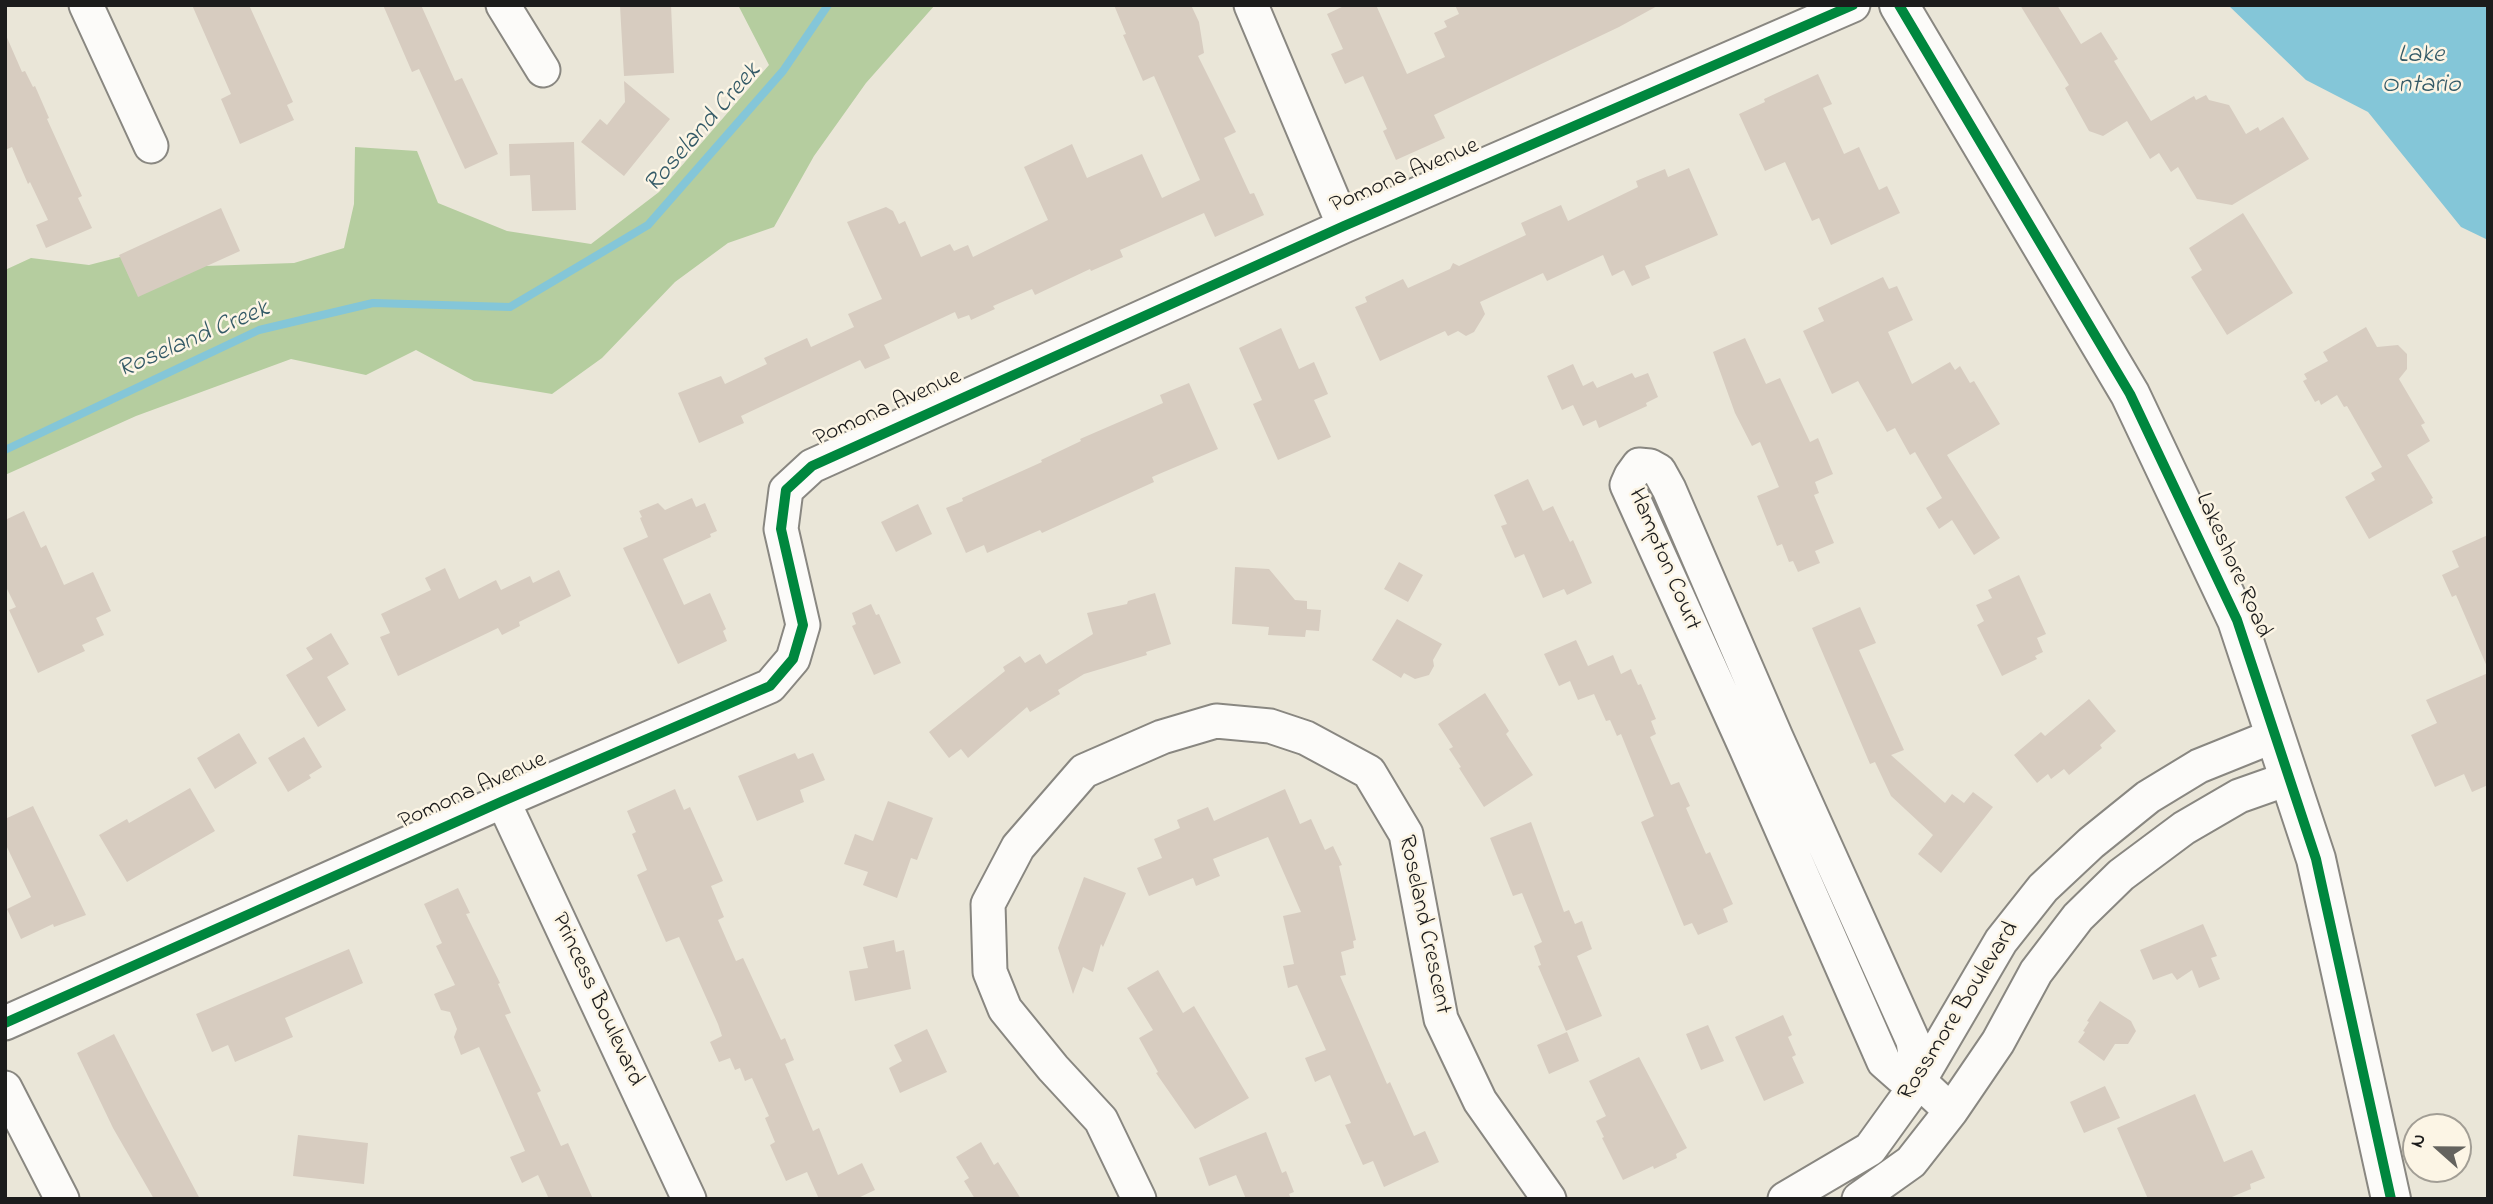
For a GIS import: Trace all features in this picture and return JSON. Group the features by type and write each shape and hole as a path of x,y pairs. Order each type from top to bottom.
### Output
{"main road":[{"name":"Lakeshore Road","path":"1899,5 2130,394 2237,620 2316,859 2391,1199"}],"street":[{"path":"86,5 151,146"},
{"path":"503,5 543,70"},
{"path":"1251,5 1344,226"},
{"name":"Pomona Avenue","path":"5,1023 503,801 769,686 793,659 803,625 781,528 786,491 812,466 1344,226 1853,5"},
{"name":"Hampton Court","path":"1919,1081 1913,1041 1791,768 1761,743 1627,485 1639,465 1650,466 1659,471 1669,489 1761,743 1760,782 1884,1062 1901,1077 1919,1081 1951,1111"},
{"name":"Roseland Crescent","path":"1139,1199 1101,1120 1004,1009 990,972 988,904 1018,847 1084,771 1162,737 1216,721 1270,726 1306,738 1369,772 1406,834 1441,1018 1480,1101 1549,1199"},
{"name":"Rossmore Boulevard","path":"1785,1199 1870,1149 1919,1081 2001,941 2043,888 2091,843 2148,797 2199,766 2276,735"},
{"path":"1760,782 1791,768"},
{"name":"Rossmore Boulevard","path":"1859,1199 1911,1162 1951,1111 1998,1042 2036,972 2078,917 2121,875 2184,828 2239,796 2290,778"},
{"name":"Princess Boulevard","path":"503,801 689,1199"},
{"path":"2091,843 2121,875"},
{"path":"5,1088 62,1199"}],"green space":[{"path":"738,5 935,5 866,83 814,156 774,227 728,243 675,282 602,358 552,394 474,381 416,350 366,375 291,359 136,416 5,475 5,270 31,258 89,265 159,247 205,266 294,263 344,248 354,204 355,147 417,151 438,203 507,231 591,244 659,192 769,65"}],"water":[{"name":"Lake Ontario","path":"2228,5 2488,5 2488,240 2461,227 2368,112 2306,80"}],"building":[{"path":"192,5 249,5 293,102 287,105 294,120 240,144 221,99 231,94"},
{"path":"383,5 421,5 455,81 462,78 498,154 465,169 419,69 412,72"},
{"path":"671,5 674,73 624,76 620,6"},
{"path":"1114,5 1191,5 1199,22 1204,53 1198,56 1236,132 1224,138 1250,194 1254,193 1264,215 1215,237 1204,213 1120,250 1123,257 1035,295 1032,289 993,306 995,309 971,320 969,315 958,319 955,312 884,345 890,358 865,369 860,360 741,416 744,423 699,443 678,393 721,376 725,384 767,364 764,358 807,338 811,347 854,327 848,314 882,299 847,222 886,207 893,211 899,224 905,221 921,257 950,244 954,251 968,245 973,257 1048,220 1024,167 1072,144 1087,178 1142,154 1162,198 1200,180 1154,76 1143,81 1123,35 1126,34"},
{"path":"1346,5 1376,5 1407,74 1445,57 1434,33 1447,27 1444,21 1459,14 1455,5 1659,5 1619,27 1434,115 1445,138 1396,160 1383,131 1387,129 1363,76 1345,84 1331,54 1343,49 1327,14"},
{"path":"2020,5 2057,5 2081,44 2101,32 2118,59 2114,61 2151,121 2194,96 2196,100 2206,95 2209,100 2229,105 2246,134 2258,127 2260,131 2283,117 2309,159 2232,205 2197,199 2178,167 2171,172 2159,153 2150,159 2127,121 2103,136 2089,131 2065,88 2069,85"},
{"path":"5,33 22,72 25,71 33,87 35,86 82,196 78,198 92,228 46,248 36,225 48,220 12,147 5,150"},
{"path":"1818,74 1832,104 1823,108 1844,154 1859,147 1879,190 1887,186 1900,213 1831,245 1819,218 1812,221 1785,162 1765,171 1739,114"},
{"path":"624,81 670,119 624,176 581,142 600,119 607,125 625,102"},
{"path":"574,142 576,210 532,211 530,175 510,176 509,144"},
{"path":"1689,168 1718,235 1645,266 1650,278 1632,286 1624,270 1612,276 1603,255 1547,281 1543,273 1480,302 1485,314 1474,332 1466,336 1458,331 1448,336 1445,331 1380,361 1355,307 1367,302 1365,297 1403,279 1408,288 1450,269 1453,263 1459,266 1526,235 1521,223 1561,205 1568,221 1638,187 1636,181 1665,169 1668,177"},
{"path":"221,208 240,251 138,297 119,255"},
{"path":"2243,213 2293,293 2227,335 2191,277 2202,270 2189,248"},
{"path":"1883,277 1889,289 1897,286 1913,320 1888,332 1912,384 1950,362 1955,370 1960,366 1970,383 1974,381 2000,424 1947,455 2000,538 1974,555 1952,520 1939,529 1926,508 1942,498 1915,452 1910,455 1895,428 1887,432 1858,381 1832,394 1803,331 1824,321 1818,308"},
{"path":"2366,327 2377,347 2398,345 2407,354 2407,369 2399,379 2425,423 2421,425 2430,441 2407,455 2433,498 2433,503 2369,539 2345,497 2375,480 2371,473 2382,467 2347,406 2344,407 2337,395 2321,405 2319,400 2315,402 2303,381 2307,379 2304,374 2328,361 2323,352"},
{"path":"1281,328 1299,369 1314,362 1328,394 1314,400 1331,437 1278,460 1253,404 1262,400 1239,348"},
{"path":"1745,338 1766,384 1780,378 1810,442 1818,438 1833,474 1815,482 1819,493 1814,495 1834,543 1815,551 1820,563 1798,572 1793,561 1789,562 1782,544 1777,546 1757,496 1779,487 1760,442 1752,446 1735,413 1713,352"},
{"path":"1573,364 1583,386 1593,381 1597,388 1632,373 1635,378 1648,373 1658,397 1646,403 1647,406 1599,428 1596,420 1583,426 1573,405 1562,410 1547,376"},
{"path":"1189,383 1218,449 1152,477 1154,482 1042,533 1040,530 987,553 984,545 966,553 946,508 963,501 962,498 1042,462 1041,460 1081,441 1080,439 1163,403 1160,395"},
{"path":"1528,479 1543,511 1553,506 1570,542 1573,540 1592,583 1567,595 1564,589 1543,598 1524,554 1515,558 1501,526 1507,524 1494,495"},
{"path":"692,498 696,507 705,503 717,531 710,534 711,537 663,559 684,605 710,593 726,629 723,631 727,641 678,664 623,548 648,537 639,511 658,503 665,510"},
{"path":"918,504 932,534 896,552 881,522"},
{"path":"24,511 41,548 46,545 64,585 93,572 111,611 96,618 104,635 82,645 85,651 38,673 9,610 16,607 5,585 5,520"},
{"path":"2488,535 2488,669 2456,595 2452,597 2442,575 2459,567 2452,551"},
{"path":"1399,562 1423,575 1408,602 1384,589"},
{"path":"1235,567 1269,569 1295,600 1307,601 1307,609 1321,610 1319,631 1306,630 1305,637 1268,635 1269,627 1232,624"},
{"path":"445,568 459,599 496,580 501,590 530,576 533,583 559,570 571,596 519,622 520,626 502,635 498,628 398,676 380,637 390,633 381,614 431,590 425,578"},
{"path":"2019,575 2046,634 2037,638 2043,652 2035,656 2037,659 2002,676 1977,625 1984,621 1976,605 1992,598 1988,590"},
{"path":"1155,593 1171,644 1146,652 1147,655 1084,674 1058,690 1060,694 1030,712 1027,707 968,758 961,749 949,758 929,732 1005,671 1003,667 1020,656 1025,663 1040,654 1046,664 1093,634 1087,613 1127,604 1128,601"},
{"path":"871,604 876,615 879,614 901,663 874,675 852,626 856,624 852,613"},
{"path":"1860,607 1876,643 1859,650 1904,750 1891,755 1945,803 1952,794 1964,803 1973,792 1993,807 1941,873 1918,854 1933,835 1891,796 1875,762 1870,764 1812,628"},
{"path":"1397,619 1442,644 1433,660 1434,666 1429,675 1415,679 1404,673 1401,678 1372,660"},
{"path":"331,633 349,664 327,677 346,710 318,727 286,675 313,659 306,648"},
{"path":"1576,640 1588,666 1613,655 1621,674 1631,669 1638,685 1641,684 1656,719 1651,721 1656,734 1650,737 1671,785 1679,782 1690,806 1686,808 1706,854 1710,852 1733,904 1723,909 1728,922 1698,935 1692,923 1684,926 1641,822 1654,816 1621,734 1617,736 1610,720 1606,721 1594,694 1578,700 1570,681 1559,686 1544,654"},
{"path":"2488,673 2488,785 2472,792 2464,774 2435,787 2411,735 2437,723 2426,700"},
{"path":"1485,693 1509,731 1506,734 1533,775 1484,807 1459,768 1461,767 1449,749 1453,747 1438,724"},
{"path":"2089,699 2116,731 2100,745 2102,748 2069,775 2064,769 2051,779 2048,774 2037,783 2014,755 2041,732 2045,736"},
{"path":"239,733 257,763 215,789 197,758"},
{"path":"304,737 322,767 309,775 311,778 288,792 268,758"},
{"path":"795,753 798,759 813,753 825,780 800,790 804,802 757,821 738,776"},
{"path":"190,788 215,831 127,882 99,835 127,819 129,823"},
{"path":"675,789 684,810 690,807 723,881 711,886 724,917 718,920 736,961 743,958 781,1040 785,1038 794,1060 785,1064 813,1131 819,1128 838,1175 862,1163 875,1190 856,1199 819,1199 807,1172 786,1181 770,1145 775,1142 765,1118 769,1116 752,1078 745,1081 740,1068 735,1070 730,1058 719,1062 710,1042 722,1036 718,1024 679,937 666,942 637,875 647,870 632,834 636,832 627,811"},
{"path":"1285,789 1300,824 1311,819 1325,850 1333,846 1342,865 1339,866 1356,940 1353,941 1354,948 1341,952 1346,975 1340,976 1387,1084 1390,1082 1414,1136 1425,1131 1439,1162 1384,1187 1373,1161 1363,1165 1345,1125 1351,1123 1330,1075 1315,1082 1305,1058 1326,1050 1297,985 1288,988 1283,966 1294,964 1283,916 1301,912 1268,837 1213,859 1220,876 1196,886 1193,878 1149,896 1137,868 1162,858 1154,839 1180,828 1177,820 1208,807 1214,821"},
{"path":"888,801 933,818 917,860 911,858 897,898 863,885 868,872 844,864 855,834 873,841"},
{"path":"33,806 86,915 54,927 53,924 21,939 7,909 31,897 5,843 5,819"},
{"path":"1531,822 1564,912 1569,910 1575,924 1582,921 1592,949 1577,956 1602,1016 1566,1031 1538,966 1541,965 1534,946 1542,942 1522,893 1513,896 1490,838"},
{"path":"1084,877 1126,893 1103,947 1101,944 1093,972 1083,967 1073,994 1058,948"},
{"path":"458,888 470,913 466,914 500,983 498,984 511,1013 505,1015 541,1091 537,1093 561,1146 568,1143 593,1199 549,1199 538,1175 522,1183 510,1157 525,1151 479,1047 461,1055 454,1037 457,1029 450,1012 441,1010 434,994 455,985 436,946 442,943 424,904"},
{"path":"2203,924 2217,956 2211,958 2220,979 2199,988 2192,970 2177,980 2172,973 2153,980 2140,950"},
{"path":"894,940 896,952 904,950 911,989 855,1001 849,971 868,968 863,947"},
{"path":"349,949 363,983 285,1018 293,1037 235,1062 228,1045 212,1052 196,1014"},
{"path":"1158,970 1183,1013 1194,1006 1249,1098 1195,1129 1156,1073 1158,1072 1139,1038 1153,1030 1127,988"},
{"path":"2100,1001 2131,1021 2136,1031 2128,1044 2115,1044 2104,1061 2078,1042"},
{"path":"1783,1015 1792,1035 1788,1037 1796,1055 1792,1057 1804,1083 1764,1101 1735,1037"},
{"path":"1708,1025 1724,1061 1701,1070 1686,1034"},
{"path":"927,1029 947,1072 900,1093 889,1068 902,1061 894,1045"},
{"path":"1567,1032 1579,1061 1549,1074 1537,1045"},
{"path":"114,1034 200,1199 154,1199 113,1128 77,1053"},
{"path":"1639,1057 1687,1148 1676,1154 1677,1158 1623,1180 1596,1121 1606,1116 1589,1081"},
{"path":"2105,1086 2120,1118 2084,1133 2070,1102"},
{"path":"2195,1094 2224,1162 2252,1150 2265,1178 2250,1184 2251,1189 2227,1199 2148,1199 2117,1128"},
{"path":"1266,1132 1282,1173 1286,1171 1294,1192 1289,1194 1291,1199 1246,1199 1236,1175 1209,1186 1199,1158"},
{"path":"298,1135 368,1143 364,1184 293,1176"},
{"path":"981,1142 994,1165 998,1162 1021,1199 975,1199 964,1181 969,1178 956,1157"}],"waterway":[{"name":"Roseland Creek","path":"5,450 259,330 373,303 510,307 648,225 783,71 828,5"}],"cycle path":[{"path":"5,1023 503,801 770,686 793,659 803,625 781,529 786,490 812,466 1344,226 1853,5"},
{"path":"1899,5 2130,394 2237,620 2316,859 2391,1199"}]}
